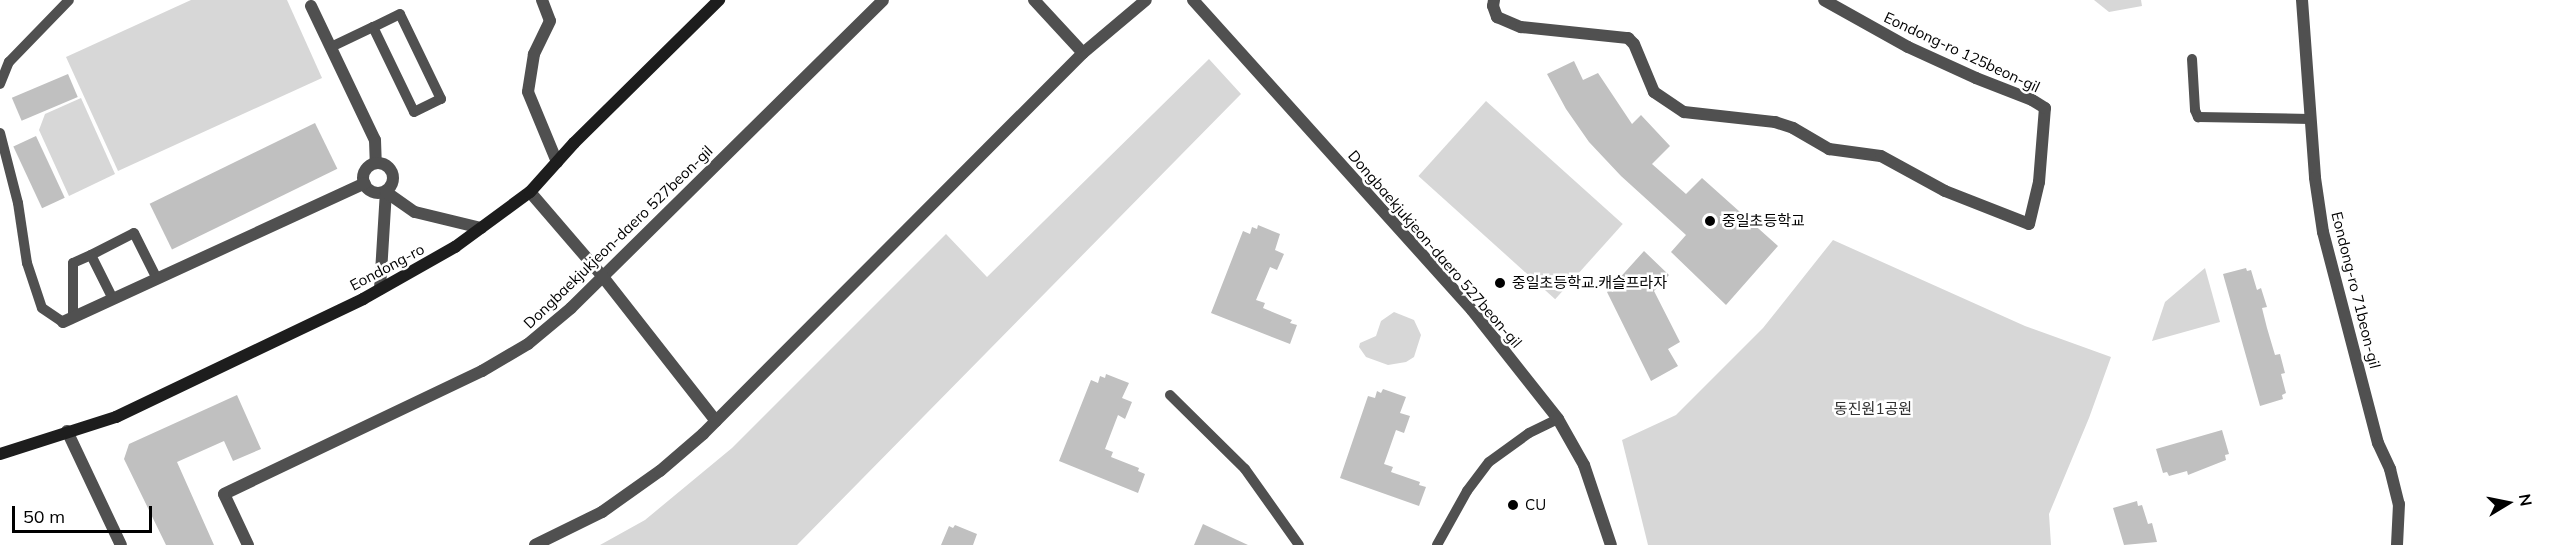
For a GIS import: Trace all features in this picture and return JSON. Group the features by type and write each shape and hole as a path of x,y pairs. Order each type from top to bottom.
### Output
{"main road":[{"name":"Eondong-ro","path":"0,454 116,417 380,289 455,247 530,192 719,0"}],"street":[{"path":"542,0 550,21 534,54 528,92 558,162"},
{"name":"Dongbaekjukjeon-daero 527beon-gil","path":"248,545 224,494 505,358 548,328 603,277 883,0"},
{"path":"1034,0 1083,53"},
{"path":"535,545 581,523 633,491 716,421 1083,53 1146,0"},
{"name":"Dongbaekjukjeon-daero 527beon-gil","path":"1193,0 1472,310 1558,419 1584,465 1611,545"},
{"name":"Eondong-ro 125beon-gil","path":"1494,0 1493,6 1497,17 1521,27 1628,38 1634,44 1654,92 1684,112 1775,122 1793,128 1829,149 1881,156 1945,191 2029,224 2039,182 2045,108 2032,100 1908,47 1824,0"},
{"name":"Eondong-ro 71beon-gil","path":"2302,0 2310,119 2323,232 2378,443 2390,470 2399,504 2397,545"},
{"path":"311,6 375,140 376,163"},
{"path":"380,289 386,192 393,184 393,173 386,165 376,163 367,168 363,178 364,183 375,193 386,192 415,212 481,228"},
{"path":"68,320 364,183"},
{"path":"530,192 603,277 716,421"},
{"path":"67,431 121,545"}],"lane":[{"path":"0,84 9,62 69,0"},
{"path":"331,47 400,14 441,99 414,112 373,27"},
{"path":"2192,59 2195,110 2198,117 2310,119"},
{"path":"0,133 18,203 27,263 42,308 68,320 74,263 134,233 157,279"},
{"path":"91,255 113,299"},
{"path":"1170,394 1245,469 1299,545"},
{"path":"1437,545 1467,491 1489,462 1529,433 1558,419"}],"green space":[{"path":"191,0 287,0 322,78 118,171 66,57"},
{"path":"2094,0 2141,0 2142,6 2109,12"},
{"path":"1209,59 1241,94 797,545 600,545 645,520 732,448 946,234 987,277"},
{"path":"81,98 115,174 69,196 39,130 45,114"},
{"path":"1486,101 1623,224 1555,299 1418,176"},
{"name":"동진원1공원","path":"1833,240 2025,326 2111,357 2089,418 2049,514 2051,545 1648,545 1622,440 1676,415 1763,328"},
{"path":"2205,268 2220,322 2152,341 2165,302"},
{"path":"1394,312 1414,320 1421,335 1414,357 1406,362 1388,365 1366,357 1359,347 1360,343 1376,336 1381,321"}],"building":[{"name":"중일초등학교","path":"1574,61 1583,80 1598,73 1632,124 1641,115 1670,146 1652,164 1686,194 1702,178 1778,246 1726,305 1671,252 1686,235 1621,176 1589,142 1566,109 1547,74"},
{"path":"68,74 78,97 22,121 12,98"},
{"path":"315,123 337,169 172,249 150,204"},
{"path":"36,136 65,198 42,208 13,147"},
{"path":"1258,225 1280,234 1275,250 1284,254 1277,270 1270,267 1256,300 1265,303 1263,308 1292,320 1290,323 1297,325 1290,344 1211,313 1243,231 1250,234 1252,227 1257,229"},
{"path":"1644,251 1669,275 1654,291 1680,342 1668,349 1678,366 1651,381 1607,292"},
{"path":"2246,268 2247,271 2251,270 2257,290 2261,288 2267,307 2262,308 2267,328 2275,355 2280,354 2285,373 2281,374 2286,393 2282,395 2283,399 2260,406 2223,274"},
{"path":"1106,374 1129,383 1122,398 1132,402 1125,419 1118,415 1105,449 1113,452 1111,457 1139,468 1138,471 1145,474 1138,493 1059,461 1091,380 1098,383 1100,376 1105,378"},
{"path":"1383,389 1406,397 1400,413 1410,416 1404,433 1396,430 1384,464 1393,467 1391,472 1420,482 1419,485 1426,487 1419,506 1340,478 1368,396 1375,398 1377,391 1381,393"},
{"path":"237,395 261,449 233,461 224,441 177,462 214,545 166,545 124,459 129,444"},
{"path":"2222,430 2229,454 2225,455 2226,460 2188,475 2187,471 2169,476 2167,472 2163,473 2156,449"},
{"path":"2137,501 2138,506 2142,505 2148,524 2152,523 2157,542 2124,545 2113,508"},
{"path":"1203,524 1248,545 1194,545"},
{"path":"955,525 977,534 973,545 941,545 949,526 953,528"}],"place":[{"name":"중일초등학교","path":"1710,221"},
{"name":"중일초등학교.캐슬프라자","path":"1500,283"},
{"name":"CU","path":"1513,505"}]}
